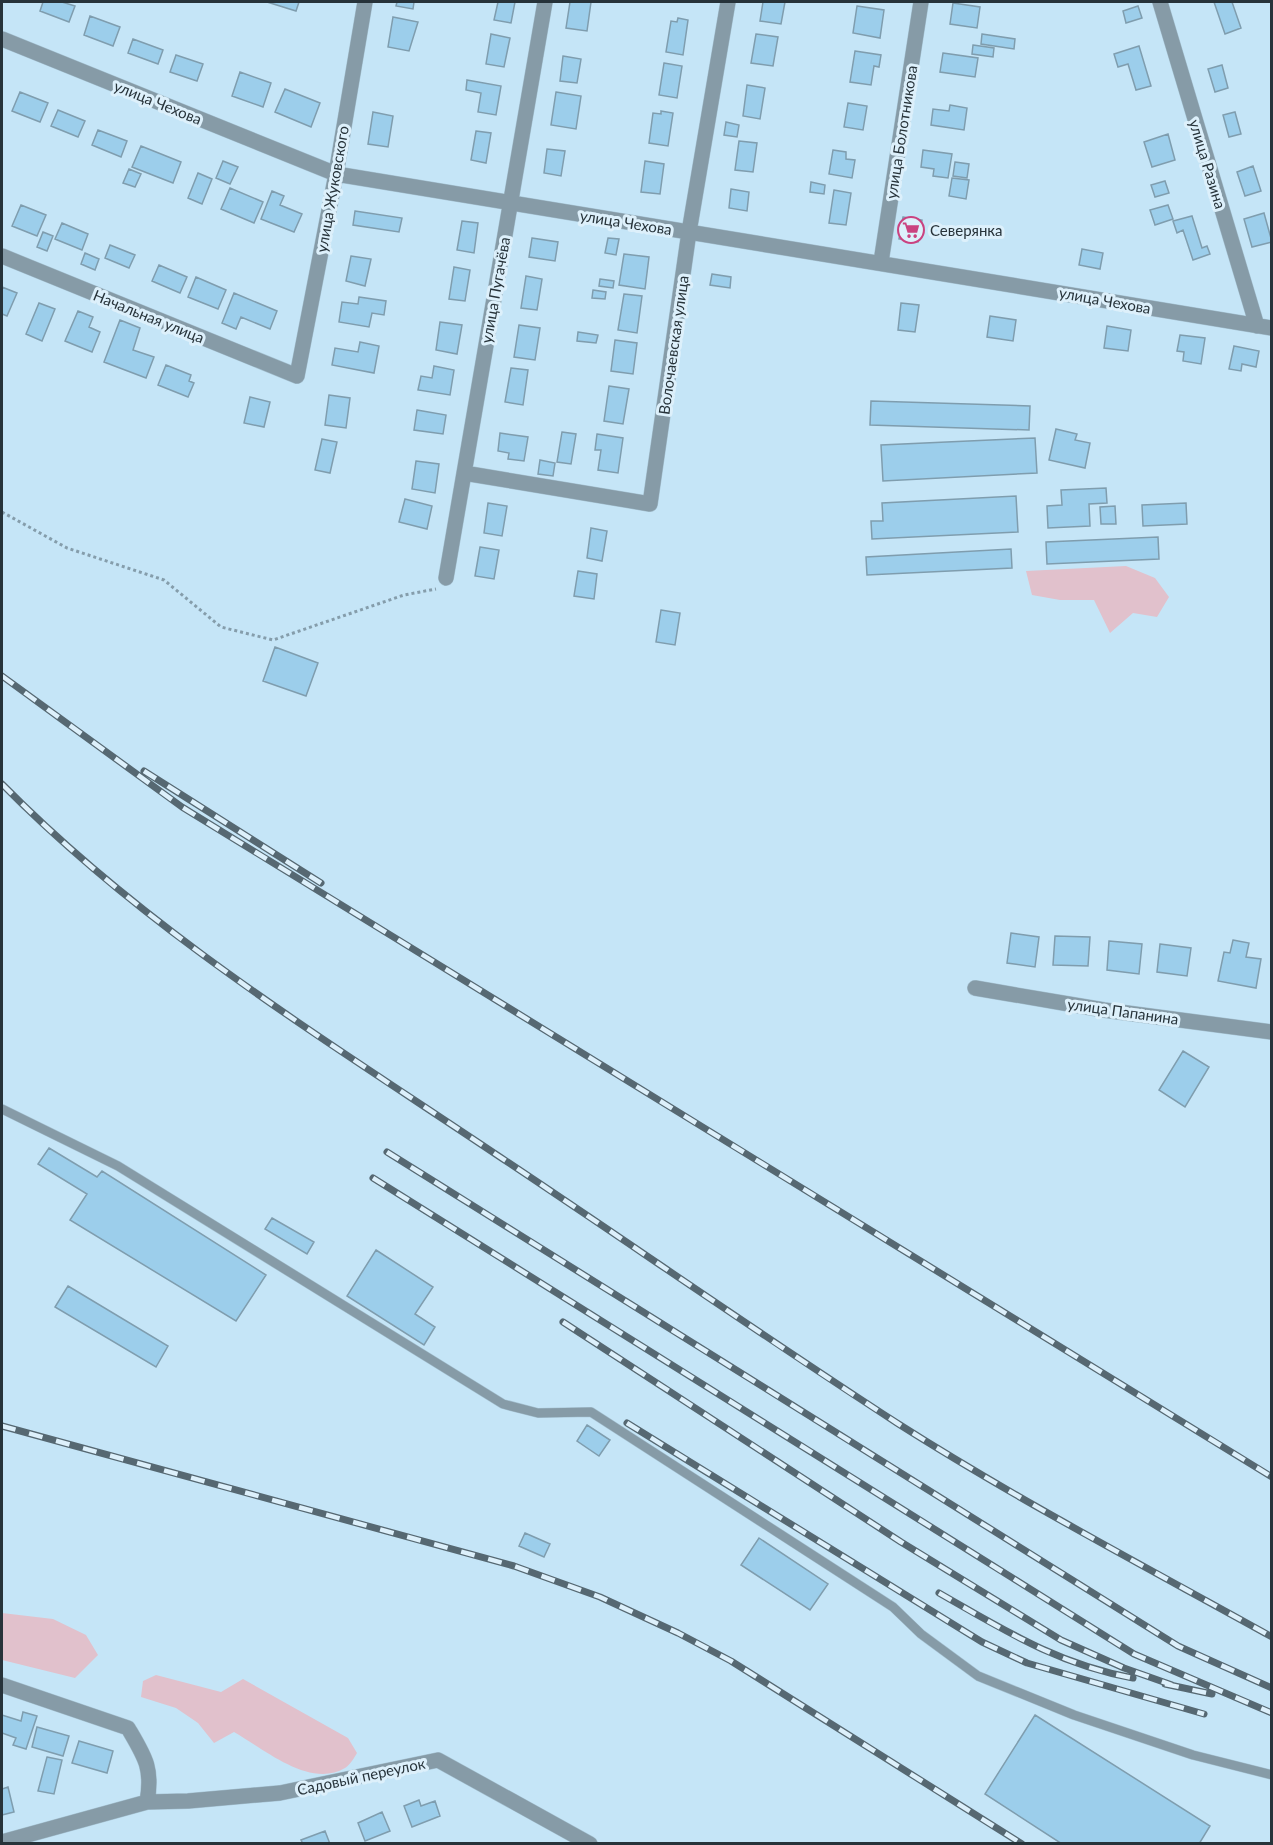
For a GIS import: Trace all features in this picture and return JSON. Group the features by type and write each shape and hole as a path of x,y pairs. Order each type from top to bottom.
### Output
{"street":[{"name":"улица Жуковского","path":"297,376 336,174 364,2"},
{"name":"улица Пугачёва","path":"446,578 545,2"},
{"name":"Волочаевская улица","path":"464,473 650,504 689,232 728,2"},
{"name":"улица Болотникова","path":"881,262 921,2"},
{"name":"улица Разина","path":"1160,2 1264,327"},
{"name":"улица Чехова","path":"2,39 336,174 510,205 881,262 1264,327"},
{"name":"Начальная улица","path":"2,256 297,376"},
{"name":"улица Папанина","path":"975,988 1104,1010 1272,1032"},
{"path":"2,1685 128,1728 147,1761 151,1780 147,1802"},
{"name":"Садовый переулок","path":"2,1842 147,1802 280,1793 438,1760 590,1844"}],"lane":[{"path":"2,1109 118,1166 503,1404 538,1413 591,1412 893,1607 921,1634 978,1676 1074,1715 1149,1741 1238,1769 1272,1775"}],"path":[{"path":"2,512 67,548 164,580 221,627 273,640 404,595 444,588 446,578"}],"shaded area":[{"path":"1126,566 1155,578 1169,597 1157,617 1133,613 1110,633 1094,600 1060,600 1032,595 1026,571"},
{"path":"2,1613 53,1619 86,1635 98,1655 75,1678 2,1660"},
{"path":"156,1675 221,1692 243,1679 348,1738 357,1753 345,1768 331,1773 317,1774 288,1764 234,1732 214,1743 198,1723 176,1708 141,1697 143,1681"}],"building":[{"path":"43,2 62,2 75,6 69,22 40,11"},
{"path":"267,2 299,2 296,11"},
{"path":"397,2 414,2 413,9 396,6"},
{"path":"498,2 515,2 511,23 494,20"},
{"path":"570,2 591,2 587,31 566,28"},
{"path":"763,2 785,2 781,24 760,21"},
{"path":"1214,2 1232,2 1241,28 1225,34"},
{"path":"953,3 980,7 977,28 950,24"},
{"path":"857,6 884,10 880,38 853,33"},
{"path":"1138,6 1142,18 1126,23 1123,11"},
{"path":"90,16 120,27 113,46 84,35"},
{"path":"393,17 418,22 409,51 388,47"},
{"path":"678,18 688,20 683,55 666,52 671,21 677,22"},
{"path":"491,34 510,38 504,67 486,64"},
{"path":"756,34 778,37 773,66 751,63"},
{"path":"982,34 1015,39 1014,49 981,44"},
{"path":"133,39 163,50 158,64 128,53"},
{"path":"973,45 994,48 993,57 972,54"},
{"path":"1139,46 1151,86 1136,90 1128,64 1118,67 1114,54"},
{"path":"855,51 881,55 879,67 874,66 871,85 850,82"},
{"path":"943,53 978,58 975,77 940,72"},
{"path":"176,55 203,64 197,81 170,72"},
{"path":"563,56 581,59 577,83 560,81"},
{"path":"664,63 682,66 677,98 659,95"},
{"path":"1222,65 1228,88 1215,92 1208,69"},
{"path":"240,72 271,83 263,107 232,96"},
{"path":"467,80 501,86 496,115 478,112 481,93 466,90"},
{"path":"747,85 765,88 760,119 743,116"},
{"path":"285,89 320,103 311,127 275,112"},
{"path":"20,92 48,103 40,122 12,111"},
{"path":"556,92 581,96 576,129 551,125"},
{"path":"848,103 867,106 863,130 844,127"},
{"path":"950,105 967,108 964,130 931,125 933,109 949,111"},
{"path":"58,110 85,121 78,137 51,126"},
{"path":"661,111 673,113 668,146 649,143 653,113 661,114"},
{"path":"373,112 393,116 388,147 368,144"},
{"path":"1235,112 1241,134 1229,137 1223,115"},
{"path":"726,122 739,125 737,137 724,135"},
{"path":"98,130 127,141 121,157 92,145"},
{"path":"476,131 491,133 486,163 471,160"},
{"path":"1168,134 1175,160 1152,167 1144,142"},
{"path":"739,141 757,143 753,172 735,170"},
{"path":"141,146 181,162 173,183 132,167"},
{"path":"547,149 565,151 561,176 544,173"},
{"path":"833,150 846,152 846,159 855,160 852,178 829,174"},
{"path":"923,150 952,154 948,178 933,176 934,169 921,167"},
{"path":"223,161 238,167 230,184 216,178"},
{"path":"645,161 664,164 660,194 641,192"},
{"path":"955,162 969,164 967,178 953,176"},
{"path":"1253,166 1261,191 1245,196 1237,172"},
{"path":"129,169 141,174 135,187 123,183"},
{"path":"198,173 212,179 202,204 188,198"},
{"path":"952,178 969,180 966,199 949,196"},
{"path":"1165,181 1169,193 1155,197 1151,185"},
{"path":"811,182 825,185 824,194 810,192"},
{"path":"230,188 263,202 254,223 221,209"},
{"path":"731,189 749,192 747,211 729,208"},
{"path":"834,190 851,193 846,225 829,223"},
{"path":"272,191 284,196 280,205 302,214 294,232 261,219"},
{"path":"21,205 46,215 37,236 12,226"},
{"path":"1168,205 1173,219 1155,225 1150,210"},
{"path":"355,211 402,218 399,232 353,225"},
{"path":"1264,213 1272,242 1252,247 1244,219"},
{"path":"1192,216 1202,248 1207,246 1210,254 1193,260 1183,230 1177,233 1173,221"},
{"name":"Северянка","path":"903,217 922,220 918,242 899,239"},
{"path":"462,221 478,223 474,253 457,250"},
{"path":"62,223 88,234 82,250 55,239"},
{"path":"43,232 53,236 47,251 37,247"},
{"path":"532,238 558,242 555,261 529,257"},
{"path":"608,238 619,239 616,255 605,253"},
{"path":"110,245 135,255 129,268 105,258"},
{"path":"1082,249 1103,253 1100,269 1079,265"},
{"path":"85,253 99,259 95,270 81,264"},
{"path":"624,254 649,257 645,289 619,285"},
{"path":"351,256 371,259 365,286 346,281"},
{"path":"159,265 187,277 180,293 152,281"},
{"path":"454,267 470,270 465,301 449,299"},
{"path":"712,274 731,277 730,288 710,285"},
{"path":"526,276 542,279 537,310 521,308"},
{"path":"196,277 226,290 218,309 188,297"},
{"path":"600,279 614,281 613,288 599,286"},
{"path":"2,287 17,293 7,316 2,314"},
{"path":"593,290 606,292 605,299 592,298"},
{"path":"234,293 277,311 270,329 241,317 236,329 222,323"},
{"path":"624,294 642,296 637,333 618,330"},
{"path":"359,297 386,301 384,315 372,313 369,327 339,322 342,302 358,304"},
{"path":"39,303 55,309 42,341 26,334"},
{"path":"901,303 919,305 915,332 898,330"},
{"path":"78,311 93,317 89,327 100,332 92,352 65,341"},
{"path":"990,316 1016,320 1013,341 987,337"},
{"path":"120,320 140,328 133,350 154,357 146,378 104,362"},
{"path":"440,322 462,325 457,354 436,350"},
{"path":"519,325 540,328 535,360 514,357"},
{"path":"1107,326 1131,330 1128,351 1104,348"},
{"path":"578,332 598,335 596,343 577,341"},
{"path":"1180,335 1205,338 1201,364 1183,361 1184,352 1177,351"},
{"path":"615,340 637,343 633,374 611,371"},
{"path":"360,342 379,346 374,373 332,365 335,348 358,352"},
{"path":"1234,346 1259,351 1256,367 1242,364 1241,371 1229,369"},
{"path":"166,365 191,375 189,381 194,383 188,397 158,385"},
{"path":"434,366 454,370 450,395 418,390 421,376 432,378"},
{"path":"511,368 528,370 523,405 505,402"},
{"path":"609,386 629,389 623,424 604,421"},
{"path":"329,395 350,398 346,428 325,425"},
{"path":"250,397 270,402 264,427 244,423"},
{"path":"871,401 1030,406 1029,430 870,425"},
{"path":"417,410 446,415 443,434 414,430"},
{"path":"1056,429 1077,434 1075,440 1090,443 1085,468 1049,460"},
{"path":"562,432 576,434 571,464 557,462"},
{"path":"500,433 528,437 524,461 508,459 509,453 498,451"},
{"path":"597,434 623,438 618,473 598,470 601,450 595,450"},
{"path":"1035,438 1037,473 883,481 881,445"},
{"path":"322,439 337,442 330,473 315,470"},
{"path":"540,460 555,463 553,476 538,474"},
{"path":"416,461 439,464 435,493 412,489"},
{"path":"1106,488 1107,503 1089,504 1090,526 1048,528 1047,506 1062,505 1061,490"},
{"path":"1016,496 1018,532 872,539 871,521 883,521 882,503"},
{"path":"405,499 432,506 427,529 399,522"},
{"path":"488,503 507,506 502,536 484,533"},
{"path":"1186,503 1187,524 1143,526 1142,505"},
{"path":"1115,506 1116,524 1101,524 1100,507"},
{"path":"591,528 607,531 602,561 587,558"},
{"path":"1158,537 1159,559 1047,564 1046,542"},
{"path":"480,547 499,550 494,579 475,576"},
{"path":"1011,549 1012,568 867,575 866,557"},
{"path":"578,571 597,574 594,599 574,596"},
{"path":"661,610 680,613 675,645 656,642"},
{"path":"275,647 318,663 306,696 263,681"},
{"path":"1011,933 1039,937 1035,967 1007,963"},
{"path":"1055,936 1090,937 1088,966 1053,965"},
{"path":"1233,940 1249,943 1246,957 1261,959 1256,988 1218,981 1224,952 1230,953"},
{"path":"1109,941 1142,944 1139,974 1107,970"},
{"path":"1160,944 1191,948 1187,976 1157,972"},
{"path":"1183,1051 1209,1067 1185,1107 1159,1090"},
{"path":"49,1148 97,1177 102,1171 266,1275 236,1321 70,1220 87,1194 38,1164"},
{"path":"272,1218 314,1242 307,1254 265,1229"},
{"path":"376,1250 433,1287 415,1314 435,1327 424,1345 347,1296"},
{"path":"68,1286 168,1346 156,1367 55,1307"},
{"path":"587,1425 610,1440 599,1456 577,1441"},
{"path":"525,1533 550,1544 544,1557 519,1546"},
{"path":"759,1538 828,1584 810,1610 741,1565"},
{"path":"23,1712 37,1716 26,1749 13,1745 16,1738 2,1733 2,1715 21,1721"},
{"path":"1035,1715 1210,1826 1199,1844 1062,1844 985,1794"},
{"path":"37,1727 69,1736 63,1756 32,1747"},
{"path":"79,1741 113,1751 107,1773 72,1763"},
{"path":"47,1757 62,1760 54,1794 38,1791"},
{"path":"8,1787 14,1812 2,1815 2,1789"},
{"path":"419,1800 421,1806 435,1801 440,1816 412,1827 404,1806"},
{"path":"382,1812 390,1831 365,1841 358,1823"},
{"path":"325,1831 330,1844 303,1844 301,1840"}],"railway":[{"path":"2,676 182,807 1272,1477"},
{"path":"144,771 321,883"},
{"path":"2,784 58,837 176,935 366,1068 897,1423 1036,1506 1272,1637"},
{"path":"387,1152 1178,1646 1272,1688"},
{"path":"373,1178 1134,1654 1272,1713"},
{"path":"563,1322 901,1542 1061,1640 1124,1668 1172,1685"},
{"path":"627,1423 982,1642 1027,1663 1204,1714"},
{"path":"2,1426 514,1566 600,1597 678,1633 731,1661 1022,1844"},
{"path":"939,1593 1055,1655 1106,1672 1133,1678"},
{"path":"1165,1684 1212,1694"}],"place":[{"name":"Северянка","path":"911,230"}]}
